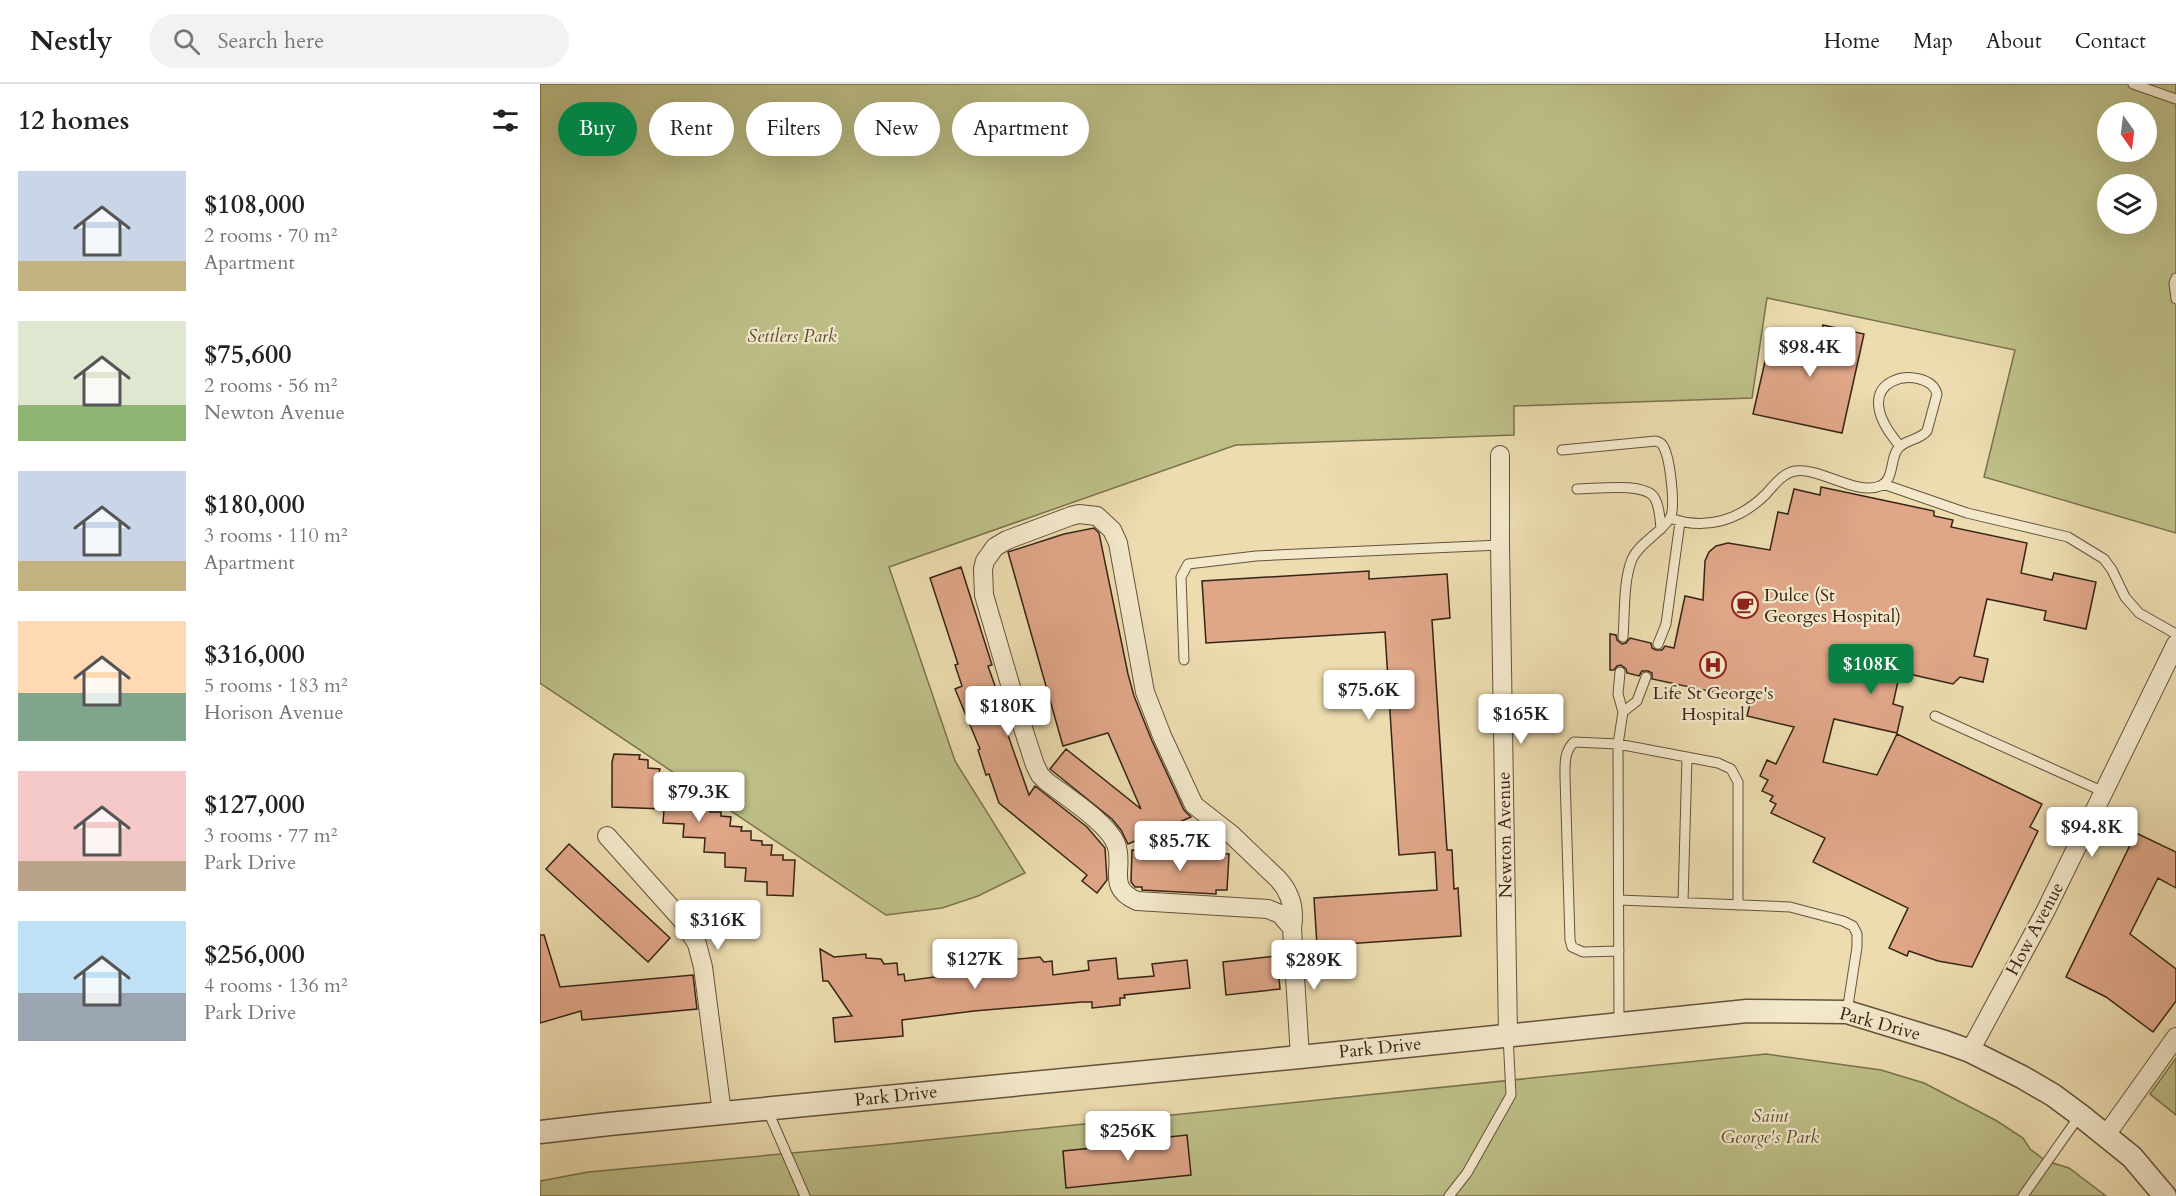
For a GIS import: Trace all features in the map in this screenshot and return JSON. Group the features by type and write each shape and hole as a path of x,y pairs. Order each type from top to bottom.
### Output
{"street":[{"name":"Newton Avenue","path":"1500,455 1508,1035"},
{"path":"1292,928 1280,914 1268,909 1137,901 1120,889 1119,855 1112,835 1046,781 1035,765 984,595 982,569 995,547 1027,532 1079,514 1097,516 1112,530 1118,543 1125,576 1145,692 1162,736 1194,805 1231,834 1283,884 1293,910 1292,928 1300,1057"},
{"name":"How Avenue","path":"1970,1051 2045,912 2176,644"},
{"path":"607,836 682,921 697,944 703,967 722,1113"},
{"name":"Park Drive","path":"540,1132 1747,1011 1847,1012 1970,1051 2022,1077 2053,1095 2106,1135 2132,1157 2165,1196"},
{"path":"2106,1135 2176,1037"}],"lane":[{"path":"2133,84 2176,99"},
{"path":"2176,278 2174,283 2176,299"},
{"path":"1670,518 1680,522 1710,524 1723,522 1749,509 1782,478 1792,472 1801,471 1873,488 1883,484 1889,477 1900,446 1923,436 1927,431 1937,398 1936,389 1918,379 1906,377 1891,380 1879,398 1881,419 1900,446"},
{"path":"1562,450 1656,441 1662,443 1669,465 1673,511 1661,530 1633,556 1628,572 1623,637"},
{"path":"1883,484 1967,513 2075,540 2104,559 2125,597 2139,614 2176,634"},
{"path":"1577,489 1644,489 1655,498 1658,504 1661,530"},
{"path":"1658,644 1666,624 1680,522"},
{"path":"1185,660 1181,577 1188,564 1256,556 1500,545"},
{"path":"1618,1024 1618,744 1623,712 1618,694 1620,672"},
{"path":"1623,712 1637,701 1646,677"},
{"path":"1935,716 2104,792"},
{"path":"1619,951 1583,952 1572,947 1565,776 1566,755 1574,742 1618,744 1718,763 1731,769 1738,782 1738,905"},
{"path":"1683,902 1687,757"},
{"path":"1619,900 1790,907 1843,921 1853,926 1857,934 1847,1012"},
{"path":"1449,1196 1467,1173 1510,1095 1508,1035"},
{"path":"767,1109 805,1196"},
{"path":"2023,1196 2080,1115"}],"green space":[{"name":"Settlers Park","path":"540,84 2176,84 2176,533 1984,477 2015,350 1767,298 1752,398 1514,406 1514,435 1236,445 889,567 955,761 1025,873 978,896 942,908 886,915 540,683"},
{"name":"Saint George's Park","path":"1766,1054 1881,1070 1924,1083 1997,1121 2023,1138 2030,1149 2046,1161 2069,1168 2106,1196 540,1196 540,1181 588,1172 879,1145"},
{"path":"2176,1058 2176,1115 2150,1094"}],"building":[{"path":"1823,325 1864,334 1842,433 1753,414 1772,331 1820,341"},
{"path":"1821,487 1934,511 1934,516 1953,520 1951,527 2027,543 2021,573 2052,580 2054,573 2096,582 2086,629 2044,620 2046,611 1987,599 1974,656 1988,659 1983,682 1960,677 1953,684 1900,672 1893,704 1903,707 1897,733 1834,719 1823,762 1877,775 1897,734 2042,804 2030,827 2038,831 1972,967 1938,961 1909,951 1907,956 1889,948 1908,908 1813,862 1825,838 1771,813 1776,804 1770,801 1773,796 1762,791 1768,780 1760,776 1767,760 1776,764 1794,727 1747,716 1751,700 1652,679 1652,673 1648,671 1642,671 1639,676 1627,673 1621,665 1610,670 1610,634 1616,635 1617,640 1622,644 1630,638 1651,643 1652,648 1656,650 1662,650 1665,646 1674,648 1685,596 1703,600 1705,561 1709,552 1716,546 1728,543 1770,550 1778,512 1788,514 1794,489 1820,495"},
{"path":"1094,528 1099,533 1134,696 1184,810 1191,817 1128,844 1112,819 1050,769 1066,749 1141,809 1108,733 1063,746 1008,552 1064,534"},
{"path":"961,567 992,665 988,666 1007,720 1003,721 1029,795 1035,786 1087,827 1105,848 1107,880 1097,893 1082,881 1087,875 999,803 989,774 986,775 978,750 980,749 955,689 962,686 955,665 958,664 930,578"},
{"path":"1369,571 1369,579 1447,574 1450,618 1432,620 1447,850 1452,850 1454,889 1458,888 1461,936 1317,946 1314,898 1437,890 1435,852 1399,855 1385,632 1206,643 1202,581"},
{"path":"614,754 640,755 639,759 648,760 648,768 660,769 659,773 669,773 668,783 680,784 680,788 689,788 689,797 701,798 700,802 710,802 710,812 721,812 721,816 731,817 730,826 742,827 741,831 751,831 751,840 762,841 762,845 772,845 771,855 783,855 783,860 795,860 793,896 767,895 767,882 745,881 746,868 725,867 725,853 704,852 705,838 683,837 684,824 663,823 664,809 612,807"},
{"path":"2136,833 2176,852 2176,888 2158,878 2130,934 2176,969 2176,1001 2153,1032 2106,997 2066,977"},
{"path":"569,844 670,938 648,962 546,869"},
{"path":"1132,850 1229,854 1227,890 1216,890 1216,894 1142,890 1142,887 1135,887 1131,882"},
{"path":"540,935 544,935 560,987 693,975 697,1009 582,1020 581,1011 540,1023"},
{"path":"820,949 834,957 866,954 866,958 881,959 884,964 897,963 898,975 904,974 905,981 986,970 986,962 1040,957 1044,962 1052,961 1053,975 1089,970 1088,961 1116,958 1118,979 1154,976 1152,964 1187,960 1190,988 1124,995 1125,998 1120,998 1120,1005 1092,1008 1092,1002 1082,1002 902,1020 903,1036 835,1042 833,1018 852,1016 828,981 823,981"},
{"path":"1277,956 1280,989 1226,995 1223,962"},
{"path":"1187,1135 1191,1175 1066,1188 1063,1151 1093,1148 1093,1145"}],"place":[{"name":"Dulce (St Georges Hospital)","path":"1745,605"},
{"name":"Life St George's Hospital","path":"1713,665"}]}
